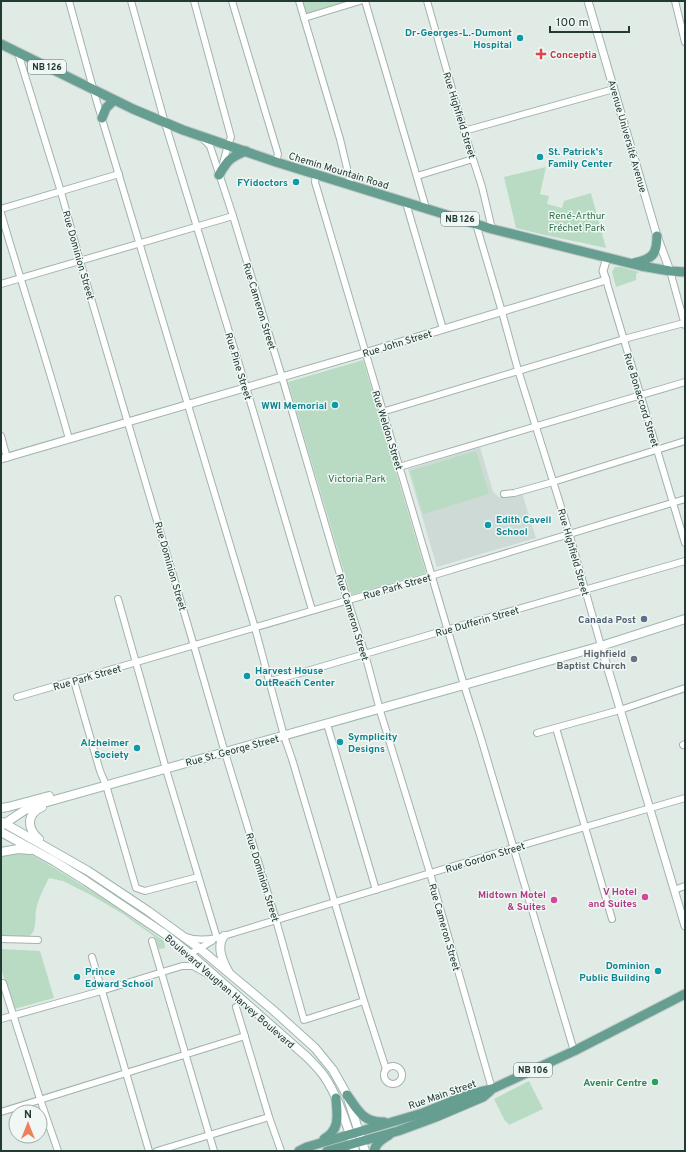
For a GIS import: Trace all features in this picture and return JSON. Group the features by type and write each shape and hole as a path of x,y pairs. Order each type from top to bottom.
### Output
{"main road":[{"name":"Chemin Mountain Road","path":"1,44 93,90 165,123 276,162 492,229 632,264 670,271 685,272"},
{"path":"102,118 106,108 114,100"},
{"path":"219,176 226,162 235,155 246,151"},
{"path":"632,264 647,260 653,255 657,244 657,236"},
{"name":"Rue St. George Street","path":"2,824 30,808 76,793 225,753 601,646 685,619"},
{"path":"1,808 45,797 76,793"},
{"path":"58,853 33,834 30,826 31,818 38,809 58,802 76,793"},
{"name":"Boulevard Vaughan Harvey Boulevard","path":"2,824 58,853 119,891 199,948 273,1010 315,1048 333,1070 347,1095 356,1140"},
{"name":"Boulevard Vaughan Harvey Boulevard","path":"1,832 86,881 123,905 190,954 307,1057 324,1076 356,1140 365,1151"},
{"path":"1,852 18,848 35,851"},
{"path":"220,937 222,958 230,973"},
{"name":"NB 106","path":"492,1089 574,1051 685,994"},
{"name":"Rue Main Street","path":"327,1151 356,1140 395,1121 423,1113 467,1095 492,1089"},
{"name":"Rue Main Street","path":"299,1151 316,1144 356,1140 398,1130 436,1117 483,1097 492,1089"},
{"path":"347,1095 359,1112 367,1119 375,1122 395,1121"},
{"path":"316,1144 330,1136 336,1128 338,1117 336,1098"},
{"path":"374,1151 375,1146 382,1139 398,1130"}],"street":[{"path":"69,1 93,90 270,681 284,736 386,1069"},
{"name":"Rue Pine Street","path":"131,1 165,123 246,387 312,610"},
{"path":"194,1 232,137 228,145 219,176"},
{"path":"232,1 278,154 276,162"},
{"path":"299,1 340,139 352,185"},
{"path":"304,18 360,1"},
{"path":"365,1 426,208"},
{"name":"Rue Highfield Street","path":"427,1 464,131 482,187 492,229"},
{"name":"Avenue Université Avenue","path":"588,1 657,236 670,271"},
{"path":"675,1 685,42"},
{"name":"Rue Dominion Street","path":"18,53 61,192 225,753 276,920 304,1020 364,1001"},
{"path":"464,131 614,89"},
{"name":"Rue Cameron Street","path":"200,136 210,146 282,377 430,873 492,1089"},
{"path":"417,176 474,159"},
{"path":"1,209 119,174"},
{"name":"Rue Weldon Street","path":"316,174 315,182 382,412 574,1051"},
{"path":"406,202 443,329"},
{"path":"1,214 69,439"},
{"path":"1,284 232,216"},
{"name":"Rue Highfield Street","path":"476,224 518,370 570,534 601,646 685,926"},
{"name":"Rue Bonaccord Street","path":"607,257 603,271 685,543"},
{"path":"382,412 624,339 684,324 670,271"},
{"name":"Rue John Street","path":"4,458 365,353 606,280"},
{"path":"399,467 685,382"},
{"path":"1,436 4,458"},
{"path":"504,494 514,493 553,482 685,440"},
{"name":"Rue Park Street","path":"17,697 431,576 685,499"},
{"name":"Rue Dufferin Street","path":"270,681 685,561"},
{"path":"118,599 198,877 220,937"},
{"path":"74,681 136,888 144,892 198,877"},
{"path":"537,733 620,710 685,688"},
{"path":"328,724 376,890"},
{"path":"556,728 612,919"},
{"name":"Rue Gordon Street","path":"181,935 198,940 220,937 513,848 685,798"},
{"path":"674,890 685,886"},
{"name":"Rue Gordon Street","path":"190,954 220,937"},
{"path":"1,940 38,940"},
{"path":"152,941 214,1151"},
{"path":"92,957 149,1151"},
{"path":"1,1019 101,991 182,966 193,966 223,983"},
{"path":"1,983 3,983 58,1151"},
{"path":"236,1007 269,1117 281,1151"},
{"path":"1,1112 245,1036"},
{"path":"157,1151 269,1117"}],"shaded area":[{"path":"480,447 493,492 498,497 506,498 522,493 536,538 437,567 408,469"}],"green space":[{"path":"299,1 360,1 304,18"},
{"name":"René-Arthur Fréchet Park","path":"546,167 540,194 549,196 547,204 562,208 564,201 591,193 606,248 516,228 504,177"},
{"path":"615,267 621,267 639,272 636,274 636,280 616,287 612,272"},
{"name":"Victoria Park","path":"363,360 426,573 351,595 288,382"},
{"path":"476,451 489,494 423,514 410,471"},
{"path":"15,852 30,854 107,901 164,941 165,948 159,949 155,937 123,914 91,895 63,881 49,878 38,902 32,934 29,936 15,938 1,937 1,856"},
{"path":"1,949 40,951 54,998 14,1009 1,968"},
{"path":"529,1081 543,1109 509,1125 505,1121 494,1099"}],"place":[{"name":"Dr-Georges-L.-Dumont Hospital","path":"520,38"},
{"name":"Conceptia","path":"541,54"},
{"name":"St. Patrick's Family Center","path":"540,157"},
{"name":"FYidoctors","path":"296,182"},
{"name":"WWI Memorial","path":"335,405"},
{"name":"Edith Cavell School","path":"488,525"},
{"name":"Canada Post","path":"644,619"},
{"name":"Highfield Baptist Church","path":"634,659"},
{"name":"Harvest House OutReach Center","path":"247,676"},
{"name":"Symplicity Designs","path":"340,742"},
{"name":"Alzheimer Society","path":"137,748"},
{"name":"V Hotel and Suites","path":"645,897"},
{"name":"Midtown Motel & Suites","path":"554,900"},
{"name":"Dominion Public Building","path":"658,971"},
{"name":"Prince Edward School","path":"77,977"},
{"name":"Avenir Centre","path":"655,1082"}]}
